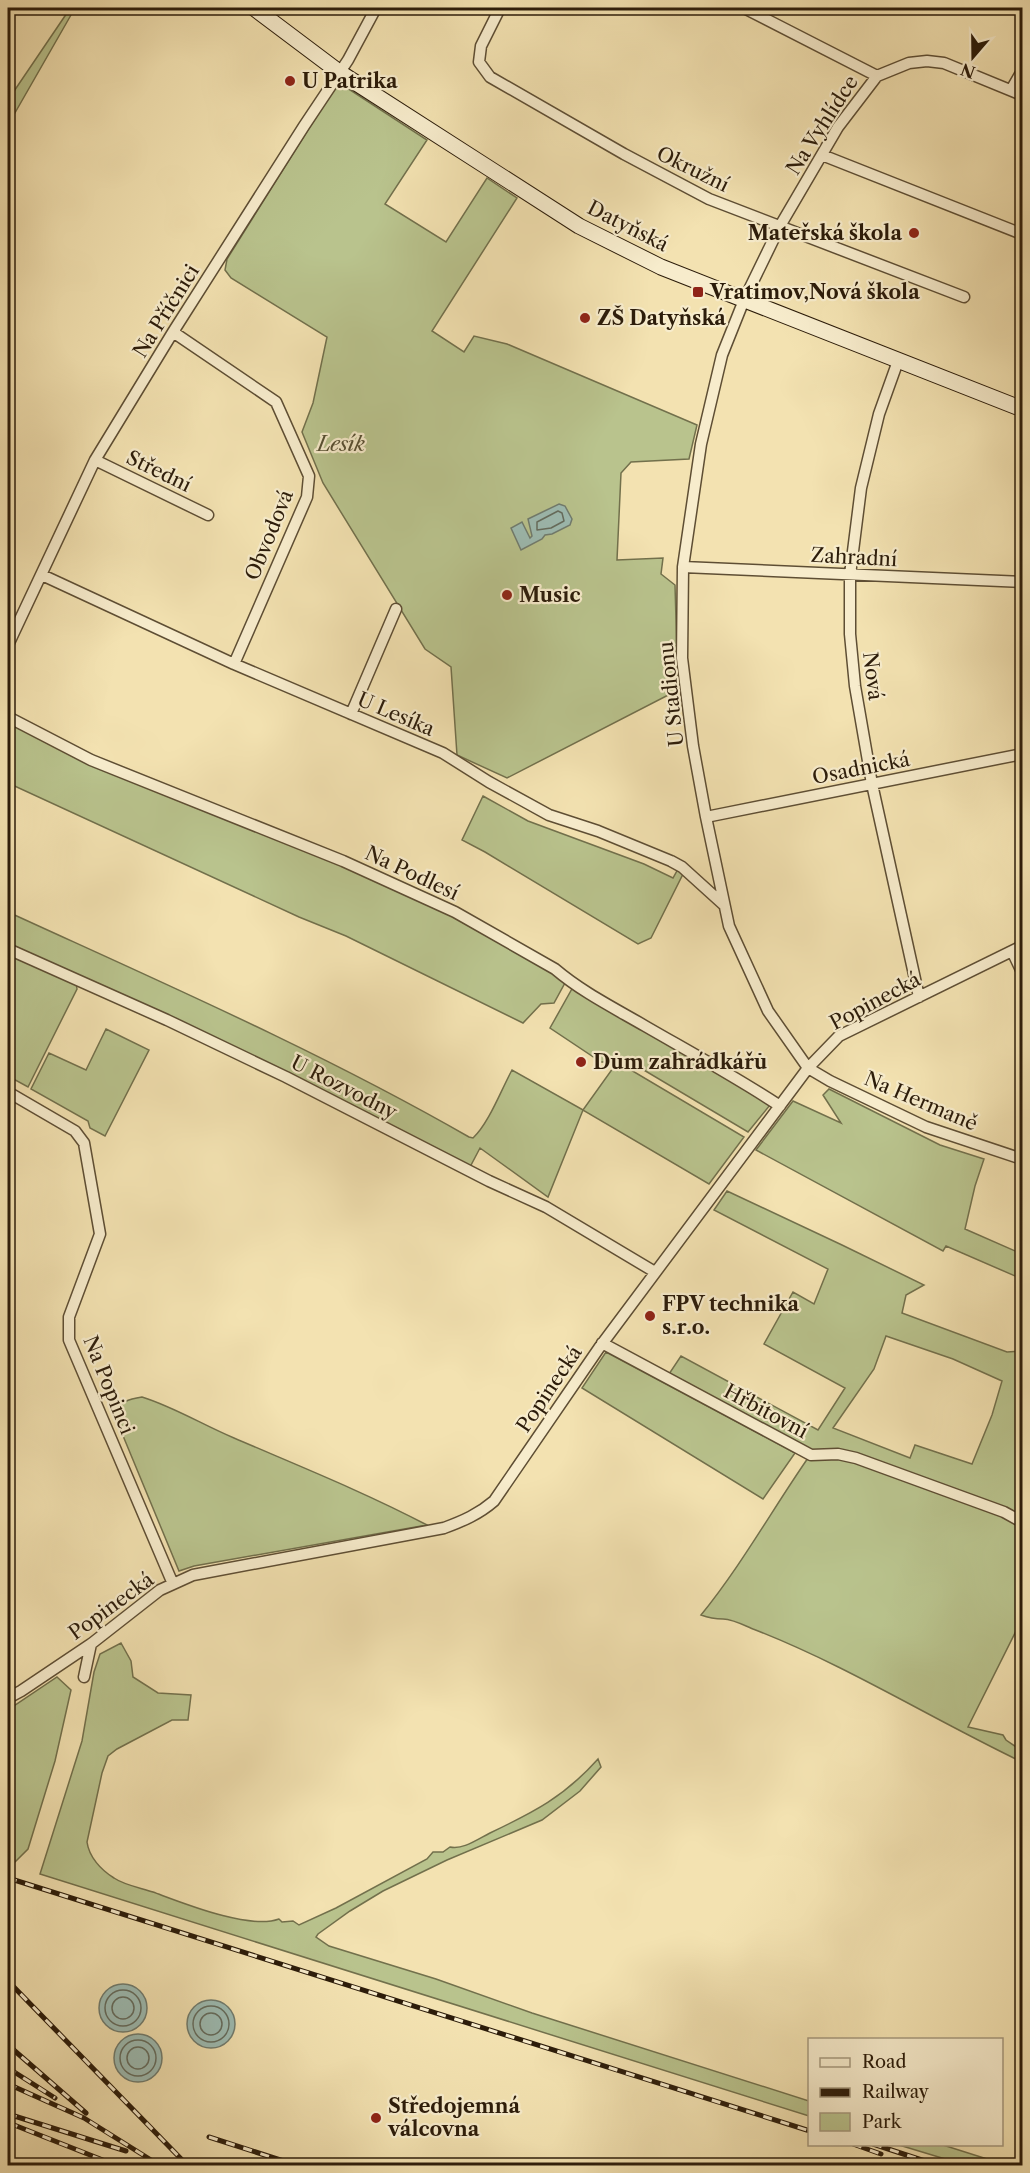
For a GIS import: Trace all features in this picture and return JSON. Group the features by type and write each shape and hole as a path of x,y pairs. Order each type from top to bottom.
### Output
{"main road":[{"name":"Datyňská","path":"254,8 339,72 579,226 653,263 1023,409"}],"street":[{"name":"Na Příčnici","path":"8,645 95,460 173,332 348,60 376,8"},
{"name":"Okružní","path":"500,8 481,46 479,62 490,77 624,154 700,194 964,297"},
{"path":"744,8 877,76"},
{"name":"Na Vyhlídce","path":"744,300 780,226 838,127 877,76 909,63 935,61 1023,95"},
{"path":"1011,90 1023,71"},
{"path":"822,155 1023,234"},
{"name":"U Stadionu","path":"744,300 722,355 701,444 683,567 682,658 693,746 729,926 768,1011 808,1068"},
{"name":"Obvodová","path":"173,332 276,402 309,476 307,496 234,664"},
{"name":"Nová","path":"898,361 879,414 861,488 850,575 850,634 855,686 872,784 919,997"},
{"name":"Střední","path":"95,460 208,515"},
{"name":"Zahradní","path":"683,567 1023,582"},
{"name":"U Lesíka","path":"42,575 234,664 443,753 489,782 549,815 598,831 671,861 682,867 724,905"},
{"path":"351,714 396,609"},
{"name":"Na Podlesí","path":"8,717 90,760 343,861 455,912 555,969 568,981 605,1003 738,1078 780,1106"},
{"name":"Osadnická","path":"706,817 1023,754"},
{"name":"U Rozvodny","path":"8,948 286,1077 489,1181 546,1207 655,1272"},
{"path":"1017,949 1023,972"},
{"name":"Popinecká","path":"8,1698 91,1644 160,1590 193,1575 444,1528 472,1517 494,1501 602,1344 808,1068 839,1036 1017,949"},
{"name":"Na Hermaně","path":"808,1068 926,1127 1023,1159"},
{"name":"Na Popinci","path":"8,1092 75,1131 84,1143 100,1234 69,1317 69,1340 173,1584"},
{"name":"Hřbitovní","path":"602,1344 811,1455 838,1454 856,1458 1004,1512 1023,1522"},
{"path":"84,1677 91,1644"}],"green space":[{"path":"75,8 8,125 8,100 69,10"},
{"name":"Lesík","path":"338,82 427,140 385,204 446,242 487,178 517,198 432,331 464,352 474,336 507,344 697,425 689,459 631,462 621,473 617,560 663,558 661,574 675,585 678,690 507,778 457,755 451,667 425,649 323,483 302,432 313,403 327,337 231,278 225,270 227,259"},
{"path":"8,722 383,883 448,914 566,981 554,1003 541,1004 523,1023 346,936 299,917 8,783"},
{"path":"483,796 528,821 644,864 673,878 678,869 684,872 651,938 638,944 462,840"},
{"path":"8,912 299,1047 469,1137 473,1138 479,1132 512,1070 583,1110 548,1197 480,1148 470,1167 8,943"},
{"path":"8,952 76,982 77,989 28,1087 8,1076"},
{"path":"573,987 770,1105 748,1132 622,1057 618,1062 601,1062 550,1028"},
{"path":"106,1029 149,1050 105,1136 90,1128 88,1121 31,1089 49,1053 86,1070"},
{"path":"613,1068 631,1070 744,1137 709,1184 583,1110"},
{"path":"829,1089 940,1145 984,1159 965,1229 1022,1254 1022,1279 946,1246 943,1251 756,1150 793,1101 841,1123 823,1095"},
{"path":"727,1191 924,1285 906,1295 902,1313 1007,1352 1022,1351 1022,1516 1003,1515 1022,1525 1022,1619 968,1727 1003,1735 1006,1740 1022,1751 1022,1762 788,1643 734,1621 701,1615 743,1558 808,1458 667,1377 681,1356 818,1430 845,1388 764,1344 793,1292 814,1304 828,1269 714,1210","holes":["886,1336 953,1359 1002,1381 992,1415 972,1464 915,1445 910,1458 833,1428 874,1369"]},
{"path":"606,1352 795,1453 763,1499 582,1388"},
{"path":"142,1397 355,1490 427,1525 194,1566 179,1571 114,1414 125,1402"},
{"path":"121,1643 131,1661 133,1677 158,1693 191,1695 188,1720 172,1720 108,1756 87,1842 93,1858 109,1875 118,1880 216,1914 234,1918 251,1921 279,1919 282,1922 293,1921 299,1925 336,1908 427,1859 433,1852 443,1852 450,1847 460,1847 470,1843 535,1810 573,1784 598,1759 601,1767 580,1791 542,1820 447,1860 383,1891 350,1911 316,1937 329,1946 808,2101 808,2116 40,1874 82,1741 94,1672 100,1654"},
{"path":"57,1677 71,1690 55,1761 28,1849 13,1864 8,1863 8,1710"},
{"path":"902,2146 946,2146 1006,2165 965,2165"}],"water":[{"path":"559,504 565,506 572,519 570,525 545,535 542,539 521,550 511,528 522,522 530,538 532,536 528,519"},
{"path":"118,1984 128,1984 143,1994 147,2008 143,2022 137,2028 128,2032 118,2032 103,2022 99,2013 99,2003 109,1988"},
{"path":"206,2000 216,2000 228,2007 235,2019 235,2029 228,2041 216,2048 206,2048 191,2037 187,2029 187,2019 198,2004"},
{"path":"133,2034 143,2034 155,2041 162,2053 162,2063 155,2075 143,2082 133,2082 118,2071 114,2063 114,2053 125,2038"}],"railway":[{"path":"8,1878 808,2130"},
{"path":"8,1981 188,2166"},
{"path":"8,2045 86,2113"},
{"path":"8,2068 55,2098"},
{"path":"8,2084 84,2118 159,2165"},
{"path":"8,2114 126,2151"},
{"path":"9,2123 118,2166"},
{"path":"209,2137 299,2166"},
{"path":"859,2146 881,2154"},
{"path":"879,2146 940,2166"}],"place":[{"name":"U Patrika","path":"290,81"},
{"name":"Mateřská škola","path":"914,233"},
{"name":"Vratimov,Nová škola","path":"698,292"},
{"name":"ZŠ Datyňská","path":"585,318"},
{"name":"Music","path":"507,595"},
{"name":"Dům zahrádkářů","path":"581,1062"},
{"name":"FPV technika s.r.o.","path":"650,1316"},
{"name":"Středojemná válcovna","path":"376,2118"}]}
